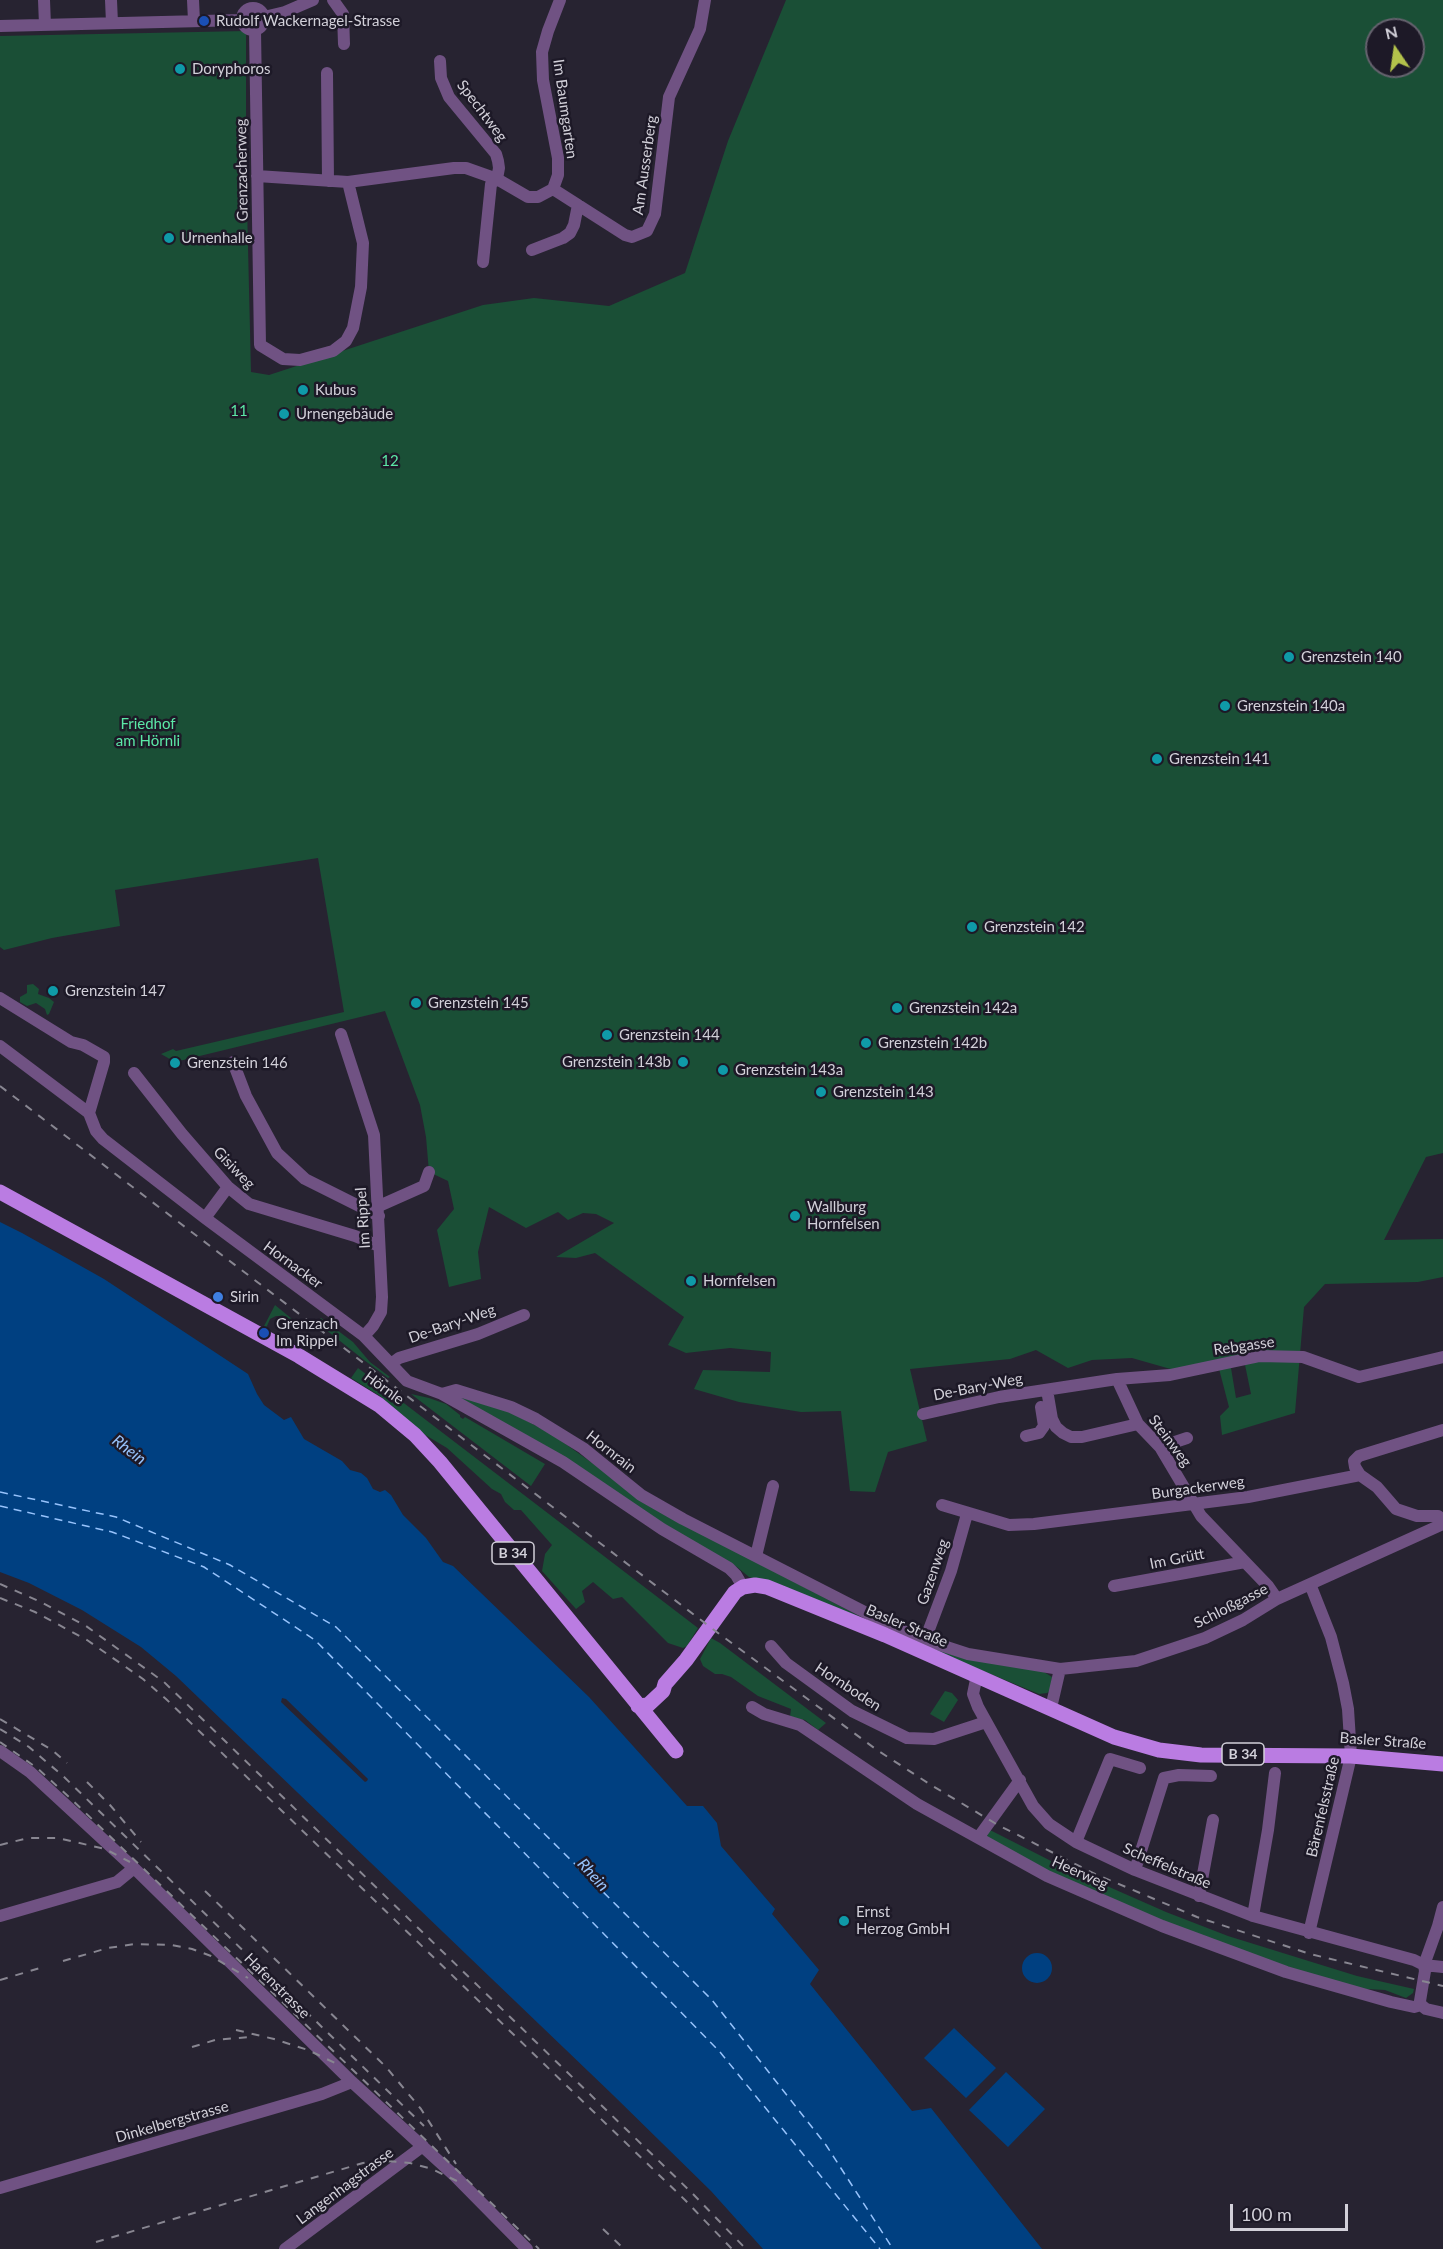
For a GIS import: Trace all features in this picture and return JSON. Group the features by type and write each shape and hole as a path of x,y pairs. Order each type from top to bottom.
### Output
{"main road":[{"name":"Hörnle","path":"0,1192 299,1356 379,1405 415,1435 440,1462 634,1701"},
{"name":"Basler Straße","path":"743,1587 755,1585 767,1587 977,1675 1114,1737 1159,1750 1201,1755 1351,1756 1443,1764"},
{"path":"634,1701 662,1689 735,1592 743,1587"},
{"path":"660,1732 662,1689"},
{"name":"B 34","path":"634,1701 676,1751"}],"street":[{"path":"44,0 45,25"},
{"path":"111,0 112,23"},
{"path":"193,0 194,21"},
{"path":"259,8 261,27 255,30 245,26 243,20 246,11 259,8 285,12 313,0"},
{"path":"333,0 343,14 344,44"},
{"name":"Im Baumgarten","path":"553,189 558,175 558,158 543,80 542,52 560,0"},
{"name":"Am Ausserberg","path":"553,189 624,235 632,237 647,231 652,222 669,96 700,29 705,0"},
{"path":"0,26 243,20"},
{"name":"Grenzacherweg","path":"255,30 260,345 283,359 300,360 333,351 346,341 353,328 361,287 363,243 348,182"},
{"name":"Spechtweg","path":"440,61 441,78 449,97 496,154 500,168 497,179"},
{"path":"327,73 328,181"},
{"path":"256,176 348,182 466,168 497,179 528,196 547,194 553,189"},
{"path":"483,262 491,184 497,179"},
{"path":"532,250 570,233 578,205"},
{"path":"0,998 71,1042 82,1045 104,1057 89,1113"},
{"name":"Im Rippel","path":"341,1034 374,1135 379,1246 382,1262 381,1312 364,1336"},
{"name":"Hornacker","path":"0,1046 89,1113 96,1131 103,1139 364,1336"},
{"path":"233,1062 246,1096 278,1153 305,1179 379,1211 424,1186 429,1172"},
{"name":"Gisiweg","path":"134,1073 228,1187 253,1206 354,1236 379,1246"},
{"path":"205,1218 228,1187"},
{"name":"De-Bary-Weg","path":"391,1364 399,1358 478,1334 524,1315"},
{"path":"364,1336 407,1381 442,1394 483,1415 563,1462 662,1529 729,1568 743,1587"},
{"name":"Rebgasse","path":"1117,1379 1170,1375 1260,1356 1303,1357 1359,1377 1443,1357"},
{"name":"De-Bary-Weg","path":"923,1414 1042,1390 1117,1379"},
{"name":"Steinweg","path":"1117,1379 1138,1424 1160,1447 1202,1516 1277,1599"},
{"name":"Hornrain","path":"442,1394 456,1390 512,1407 536,1419 584,1448 641,1495 683,1520 896,1628 968,1654 1060,1669"},
{"path":"1042,1390 1056,1427 1071,1437 1082,1437 1138,1424"},
{"name":"De-Bary-Weg","path":"1026,1436 1039,1433 1044,1426 1042,1390"},
{"path":"1443,1430 1359,1456 1354,1461 1360,1475 1377,1486 1396,1509 1417,1516 1438,1516 1443,1522"},
{"path":"1160,1447 1187,1438"},
{"name":"Burgackerweg","path":"942,1505 1009,1525 1034,1524 1196,1504 1320,1484 1360,1475"},
{"path":"756,1556 773,1486"},
{"name":"Gazenweg","path":"925,1640 951,1571 968,1514"},
{"name":"Schloßgasse","path":"1060,1669 1109,1665 1157,1655 1205,1638 1243,1620 1277,1599 1443,1522"},
{"name":"Im Grütt","path":"1114,1586 1245,1562"},
{"name":"Bärenfelsstraße","path":"1309,1933 1351,1756 1348,1709 1337,1659 1310,1584"},
{"name":"Hornboden","path":"771,1646 786,1663 852,1712 907,1738 933,1739 986,1722"},
{"path":"1051,1708 1060,1669"},
{"name":"Scheffelstraße","path":"977,1675 973,1694 1033,1806 1049,1824 1076,1842 1199,1896 1253,1916 1414,1960 1424,1965 1443,1967"},
{"name":"Heerweg","path":"752,1707 764,1714 800,1725 917,1804 1047,1876 1173,1930 1286,1972 1355,1993 1414,2007 1420,2003 1426,2009 1443,2013"},
{"name":"Hafenstrasse","path":"0,1751 30,1772 134,1868 352,2082 423,2146 527,2249"},
{"path":"1076,1842 1110,1759 1140,1768"},
{"path":"1253,1916 1275,1773"},
{"path":"1135,1869 1164,1778 1179,1775 1211,1776"},
{"path":"978,1838 1020,1780"},
{"path":"1199,1896 1213,1820"},
{"path":"0,1916 117,1882 134,1868"},
{"path":"1420,2003 1424,1965 1443,1907"},
{"name":"Dinkelbergstrasse","path":"0,2188 322,2094 352,2082"},
{"name":"Langenhagstrasse","path":"285,2249 423,2146"}],"green space":[{"path":"786,0 1443,0 1443,1153 1426,1157 1384,1240 1443,1239 1443,1277 1418,1282 1325,1284 1304,1307 1295,1413 1222,1435 1220,1416 1229,1407 1218,1365 1181,1372 1132,1358 1092,1360 1068,1368 1036,1350 1010,1359 910,1369 927,1441 888,1452 875,1492 850,1491 841,1411 801,1412 739,1402 694,1389 703,1370 770,1372 771,1352 730,1348 686,1353 668,1345 684,1317 595,1253 576,1258 556,1257 614,1223 596,1214 583,1213 568,1220 558,1212 526,1228 489,1207 478,1252 481,1279 449,1287 437,1230 454,1209 448,1181 429,1172 420,1105 385,1011 175,1062 161,1054 173,1049 176,1051 344,1012 318,858 115,890 120,926 52,938 4,950 0,947 0,36 246,31 246,163 251,372 269,375 483,305 534,298 609,306 685,273 728,141","holes":["1244,1360 1251,1394 1236,1398 1230,1362"]},
{"path":"33,984 39,989 38,994 54,1002 47,1015 45,1009 36,1003 27,1006 20,1002 20,997 27,993 27,985"},
{"path":"275,1305 303,1328 299,1331 281,1316 276,1316 270,1319 267,1326 268,1331 263,1328"},
{"path":"321,1318 353,1342 370,1362 390,1377 388,1378 316,1322"},
{"path":"358,1368 698,1628 687,1646 683,1648 668,1643 622,1597 613,1599 593,1582 582,1591 585,1602 576,1609 542,1571 545,1554 552,1545 521,1510 514,1510 505,1502 501,1494 492,1489 447,1448 417,1430 380,1396 351,1378"},
{"path":"411,1394 446,1404 463,1419 465,1417 545,1464 531,1486"},
{"path":"459,1397 503,1408 553,1435 674,1519 861,1617 860,1620 749,1577 737,1567 701,1548"},
{"path":"711,1638 826,1723 818,1730 805,1720 790,1717 791,1709 758,1696 731,1677 715,1674 703,1666 700,1659"},
{"path":"918,1644 1044,1672 1052,1677 1051,1690 1039,1694"},
{"path":"945,1691 952,1693 958,1700 944,1722 930,1714"},
{"path":"988,1829 1057,1864 1166,1912 1228,1936 1357,1976 1414,1989 1413,1993 1406,1998 1385,1990 1349,1988 1192,1935 1046,1871 987,1837"}],"water":[{"name":"Rhein","path":"0,1222 104,1279 248,1374 264,1405 284,1420 291,1417 304,1439 342,1461 350,1470 361,1473 373,1489 380,1492 385,1490 391,1495 403,1515 426,1538 443,1562 453,1566 589,1697 687,1806 703,1806 717,1823 721,1846 775,1909 772,1914 819,1970 810,1984 912,2111 931,2108 1042,2249 763,2249 711,2191 613,2095 176,1676 141,1647 82,1610 29,1583 0,1572"},
{"path":"1037,1953 1043,1954 1051,1962 1051,1974 1043,1982 1037,1983 1031,1982 1023,1974 1022,1968 1023,1962 1031,1954"},
{"path":"954,2028 996,2068 966,2098 924,2058"},
{"path":"1006,2072 1045,2109 1008,2147 969,2110"}],"pier":[{"path":"282,1698 286,1699 368,1779 367,1781 365,1782 281,1702"}],"ferry route":[{"path":"0,1492 116,1517 230,1565 336,1627 712,2000 826,2145 893,2249"},
{"path":"0,1506 112,1532 204,1567 315,1640 720,2052 880,2249"}],"railway":[{"path":"0,1086 718,1633 877,1750 931,1785 998,1825 1095,1874 1197,1917 1310,1954 1443,1986"},
{"path":"0,1584 41,1602 86,1626 164,1682 692,2193 746,2249"},
{"path":"0,1598 35,1612 87,1640 143,1679 166,1699 685,2200 732,2249"},
{"path":"0,1719 52,1750 67,1763"},
{"path":"0,1729 29,1747 63,1776 424,2126"},
{"path":"0,1742 37,1768 69,1797 539,2249"},
{"path":"87,1782 141,1842"},
{"path":"0,1845 28,1838 58,1838 105,1849 130,1862"},
{"path":"205,1891 386,2067 421,2109 456,2164"},
{"path":"63,1961 108,1948 135,1944 171,1945 211,1956 248,1978"},
{"path":"0,1980 40,1968"},
{"path":"236,2030 308,2050 339,2065"},
{"path":"192,2047 215,2040 249,2037"},
{"path":"96,2242 363,2163 386,2161 410,2163 432,2169 461,2183"},
{"path":"603,2229 624,2249"}],"place":[{"name":"Rudolf Wackernagel-Strasse","path":"204,21"},
{"name":"Doryphoros","path":"180,69"},
{"name":"Urnenhalle","path":"169,238"},
{"name":"Kubus","path":"303,390"},
{"name":"Urnengebäude","path":"284,414"},
{"name":"Grenzstein 140","path":"1289,657"},
{"name":"Grenzstein 140a","path":"1225,706"},
{"name":"Grenzstein 141","path":"1157,759"},
{"name":"Grenzstein 142","path":"972,927"},
{"name":"Grenzstein 147","path":"53,991"},
{"name":"Grenzstein 145","path":"416,1003"},
{"name":"Grenzstein 142a","path":"897,1008"},
{"name":"Grenzstein 144","path":"607,1035"},
{"name":"Grenzstein 142b","path":"866,1043"},
{"name":"Grenzstein 143b","path":"683,1062"},
{"name":"Grenzstein 146","path":"175,1063"},
{"name":"Grenzstein 143a","path":"723,1070"},
{"name":"Grenzstein 143","path":"821,1092"},
{"name":"Wallburg Hornfelsen","path":"795,1216"},
{"name":"Hornfelsen","path":"691,1281"},
{"name":"Sirin","path":"218,1297"},
{"name":"Grenzach Im Rippel","path":"264,1333"},
{"name":"Ernst Herzog GmbH","path":"844,1921"}],"park label":[{"name":"11","path":"239,411"},
{"name":"12","path":"390,461"},
{"name":"Friedhof am Hörnli","path":"148,732"}]}
